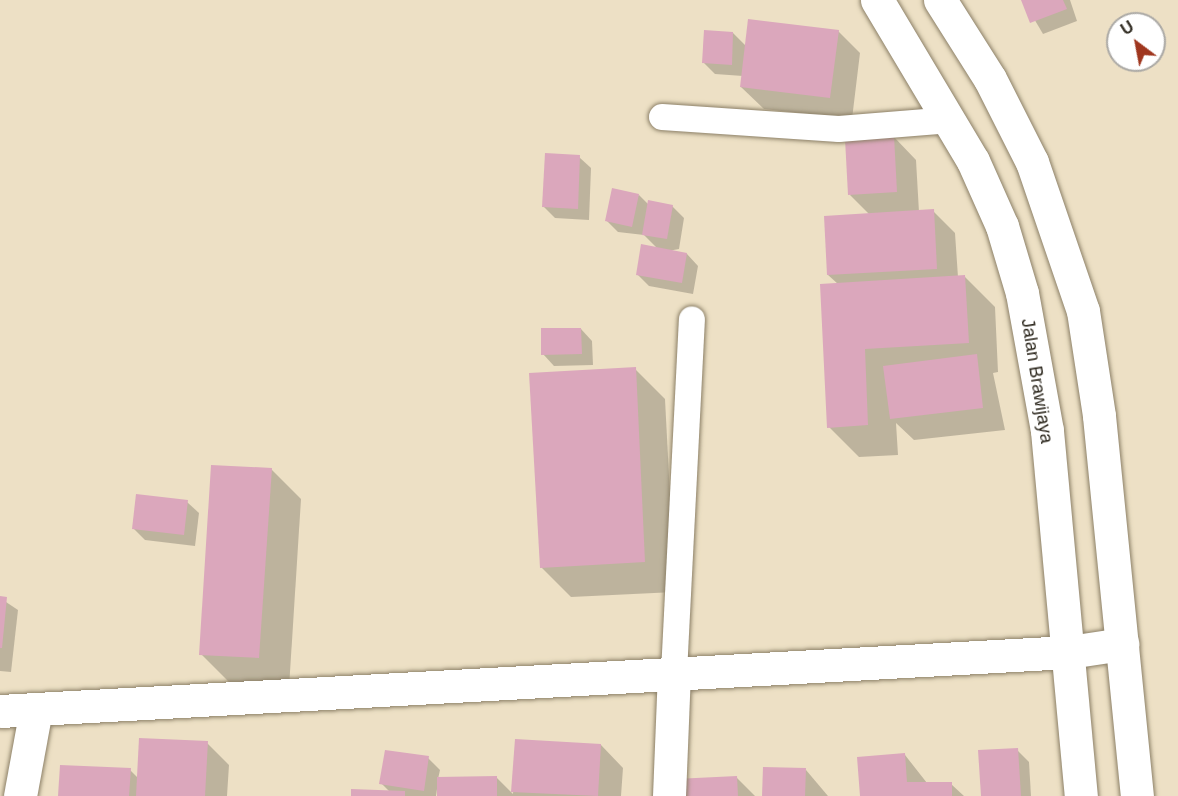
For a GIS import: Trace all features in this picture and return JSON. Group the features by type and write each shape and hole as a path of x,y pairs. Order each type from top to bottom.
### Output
{"main road":[{"name":"Jalan Brawijaya","path":"877,0 951,120 1002,226 1022,292 1047,431 1081,796"},
{"path":"940,0 990,79 1032,162 1083,311 1122,644 1137,796"},
{"path":"0,711 1069,652 1122,644"},
{"path":"669,796 674,673"},
{"path":"20,796 36,710"}],"lane":[{"path":"662,117 839,129 951,120"},
{"path":"674,673 692,319"}],"building":[{"path":"1021,0 1063,0 1067,9 1030,23"},
{"path":"748,19 839,30 830,98 740,87"},
{"path":"704,30 733,32 732,65 702,63"},
{"path":"894,136 897,192 848,195 845,139"},
{"path":"545,153 580,155 578,209 542,207"},
{"path":"612,188 639,194 632,227 605,221"},
{"path":"648,200 673,205 667,239 642,235"},
{"path":"934,209 937,269 827,275 824,216"},
{"path":"641,244 687,253 682,283 636,275"},
{"path":"965,275 969,343 865,349 868,425 827,428 820,284"},
{"path":"541,328 581,328 582,354 541,355"},
{"path":"977,354 983,408 890,419 883,366"},
{"path":"636,367 645,562 540,568 529,373"},
{"path":"211,465 272,468 259,658 199,655"},
{"path":"136,494 188,500 184,535 132,529"},
{"path":"0,596 7,597 2,648 0,648"},
{"path":"139,738 208,741 205,796 136,796"},
{"path":"515,739 601,744 598,796 511,792"},
{"path":"1018,748 1021,796 981,796 978,750"},
{"path":"385,750 429,756 424,791 379,784"},
{"path":"905,753 907,782 952,782 952,796 860,796 857,757"},
{"path":"60,765 131,768 129,796 58,796"},
{"path":"763,767 806,768 805,796 762,796"},
{"path":"497,776 497,796 437,796 437,777"},
{"path":"737,776 738,796 675,796 675,779"},
{"path":"351,789 405,791 405,796 351,796"}]}
